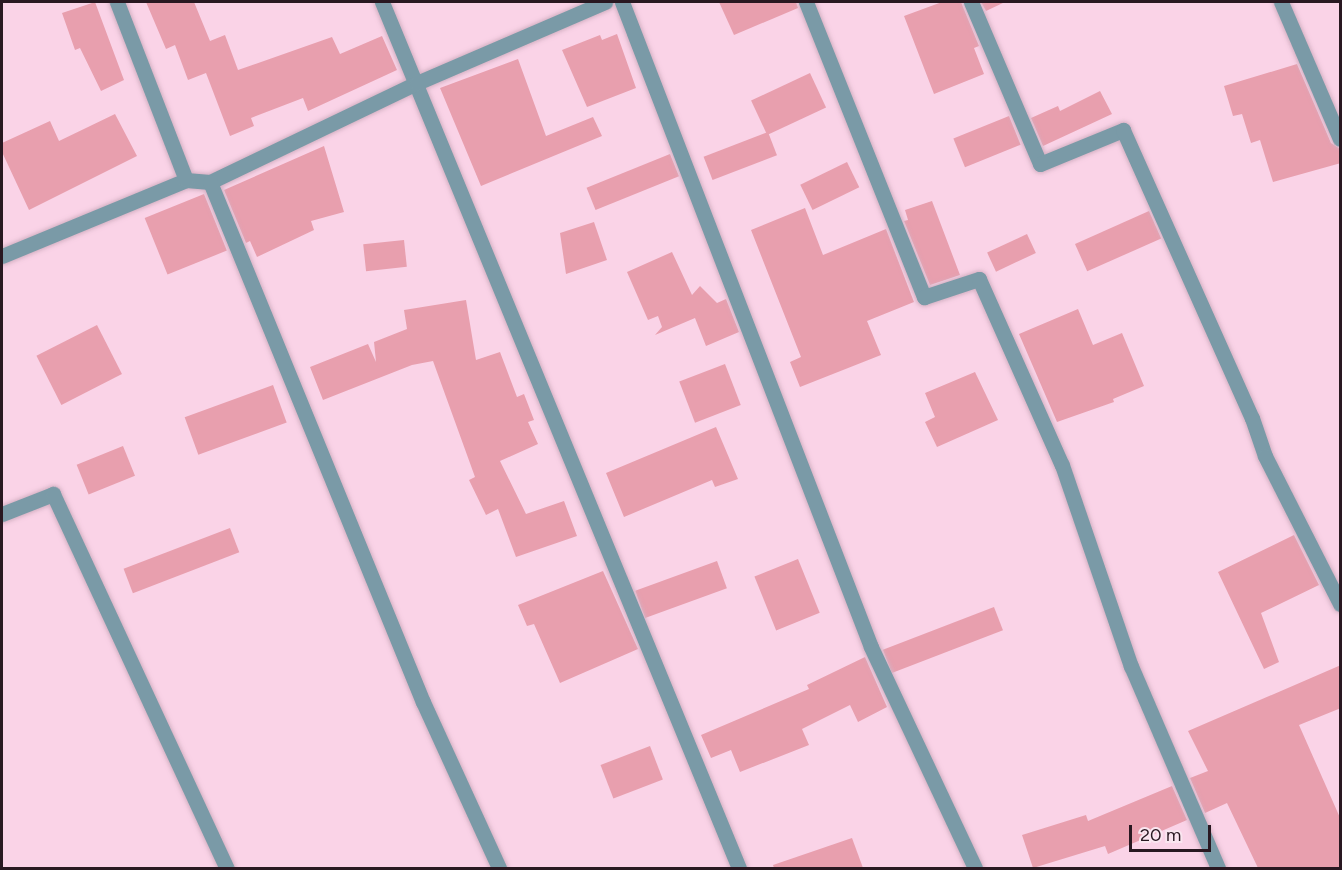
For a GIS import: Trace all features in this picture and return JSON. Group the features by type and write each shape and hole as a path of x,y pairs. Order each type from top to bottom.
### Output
{"street":[{"path":"117,2 186,180"},
{"path":"382,2 739,868"},
{"path":"2,256 186,180 210,182 417,83 605,2"},
{"path":"622,2 871,647 975,868"},
{"path":"806,2 924,297 979,279 1062,465 1131,666 1218,868"},
{"path":"971,2 1040,164 1123,130 1252,418 1265,456 1341,604"},
{"path":"1281,2 1341,140"},
{"path":"210,182 423,702 500,868"},
{"path":"2,513 53,494 227,868"}],"building":[{"path":"95,2 124,80 101,91 80,48 75,50 62,13"},
{"path":"146,2 194,2 210,41 225,35 238,70 332,37 340,54 382,36 397,70 308,111 303,98 251,118 254,126 230,136 206,73 188,80 175,45 166,49"},
{"path":"719,2 796,2 798,8 734,35"},
{"path":"942,2 961,2 979,46 974,48 984,74 934,94 904,16"},
{"path":"981,2 1005,2 986,11"},
{"path":"617,34 636,88 587,107 562,50 600,35 602,40"},
{"path":"518,59 546,136 593,117 602,136 481,186 440,88"},
{"path":"1297,64 1331,143 1340,149 1341,163 1273,182 1260,140 1251,143 1242,114 1233,116 1224,86"},
{"path":"810,73 826,107 767,135 751,100"},
{"path":"1100,91 1112,114 1043,146 1031,118 1058,106 1060,111"},
{"path":"115,114 137,156 29,210 2,152 2,143 50,121 59,141"},
{"path":"1009,116 1021,145 965,167 953,138"},
{"path":"768,132 777,155 713,180 704,157"},
{"path":"324,146 344,212 311,221 314,230 257,257 250,241 246,243 224,190"},
{"path":"670,154 679,176 596,210 587,188"},
{"path":"847,162 859,187 813,210 800,185"},
{"path":"204,194 227,251 168,275 145,218"},
{"path":"932,201 960,275 930,285 904,221 908,220 905,210"},
{"path":"805,208 823,255 886,229 914,302 867,321 881,355 800,387 790,362 801,357 751,230"},
{"path":"1149,211 1161,238 1087,271 1075,244"},
{"path":"594,222 607,260 566,274 560,233"},
{"path":"1027,234 1036,253 996,272 987,253"},
{"path":"404,240 407,267 366,271 363,244"},
{"path":"672,252 692,295 700,286 717,303 726,299 739,332 706,346 695,318 655,335 662,327 658,316 648,320 627,272"},
{"path":"466,300 476,360 500,352 517,397 524,394 534,420 528,422 538,444 500,461 526,514 564,501 577,536 516,557 498,509 486,515 469,480 475,477 433,361 412,365 323,400 310,367 368,344 376,362 374,342 407,329 404,310"},
{"path":"1078,309 1093,345 1122,333 1144,386 1113,399 1114,402 1057,422 1019,334"},
{"path":"97,325 122,374 61,405 36,356"},
{"path":"725,364 741,405 695,423 679,382"},
{"path":"975,372 998,420 937,447 925,422 935,417 925,393"},
{"path":"273,385 287,423 198,455 185,417"},
{"path":"716,427 738,479 715,487 712,480 624,517 606,473"},
{"path":"123,446 135,476 89,494 77,465"},
{"path":"230,528 239,552 133,593 124,569"},
{"path":"1294,535 1319,585 1261,613 1279,662 1264,669 1218,572"},
{"path":"798,559 820,613 776,630 754,577"},
{"path":"717,561 727,588 645,618 635,591"},
{"path":"603,571 638,649 560,683 534,624 527,626 518,605"},
{"path":"994,607 1003,630 892,673 883,650"},
{"path":"865,657 887,707 858,722 850,705 802,729 809,745 740,772 731,750 711,758 701,735 809,689 807,685"},
{"path":"1341,665 1341,708 1299,725 1341,820 1341,868 1258,868 1227,803 1205,813 1190,778 1208,771 1188,731"},
{"path":"650,746 663,780 613,799 601,765"},
{"path":"1172,786 1187,820 1108,854 1105,846 1033,868 1022,835 1086,815 1088,821"},
{"path":"852,838 863,868 774,868 773,865"}]}
